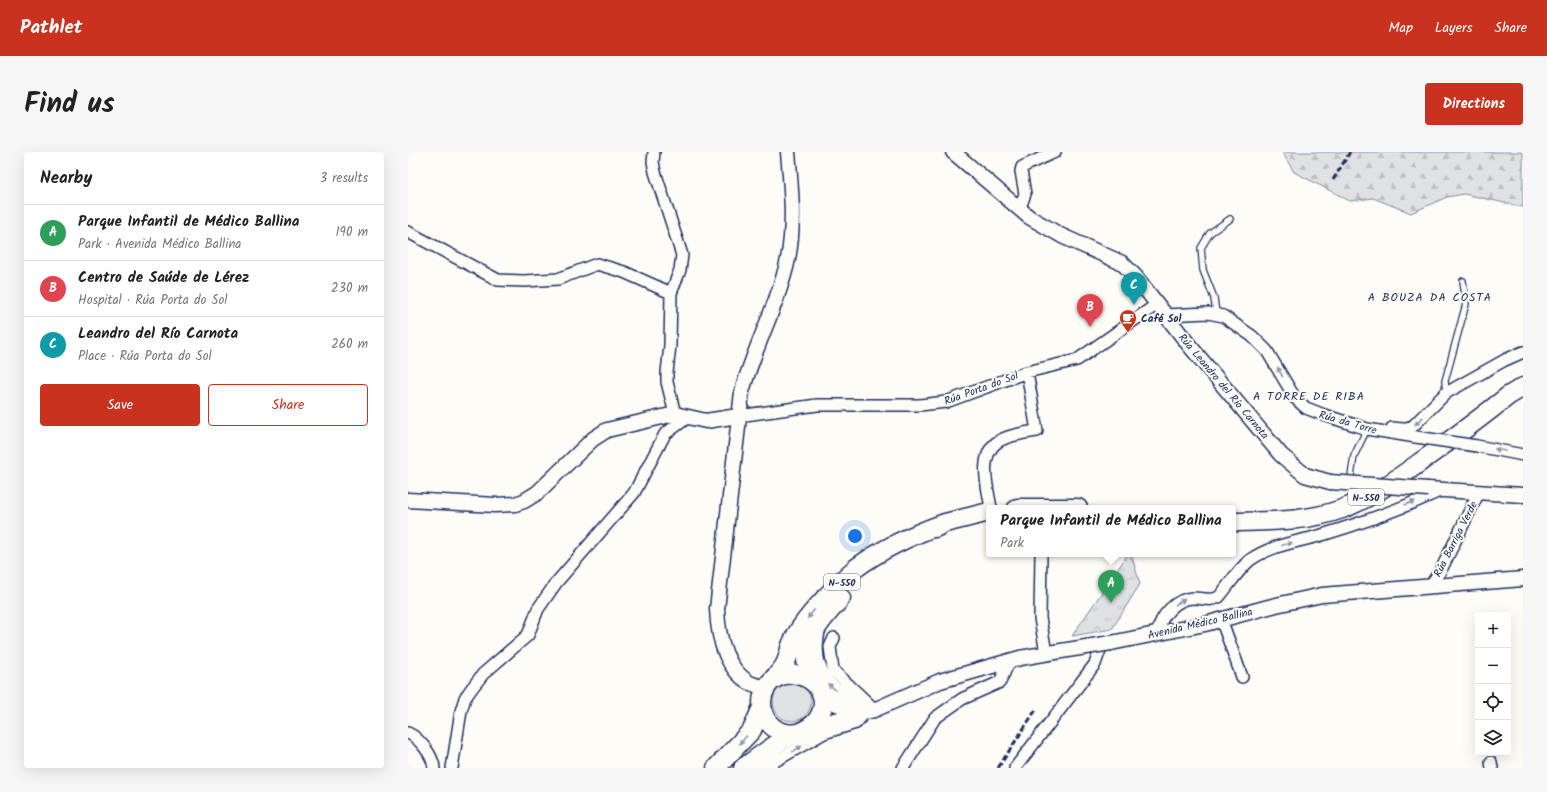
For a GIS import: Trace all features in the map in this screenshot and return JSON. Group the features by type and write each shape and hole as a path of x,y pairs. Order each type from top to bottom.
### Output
{"highway":[{"name":"N-550","path":"1236,522 1273,521 1312,517 1341,509 1363,499 1403,474 1508,396 1523,387"},
{"name":"N-550","path":"1479,419 1523,395"},
{"name":"N-550","path":"716,768 752,730 762,707 762,699 770,684 785,665 793,640 813,611 855,569 883,550 945,522 986,513"},
{"name":"N-550","path":"805,730 820,716 822,704 806,660 809,642 818,626 845,593 886,558 945,522"},
{"path":"770,684 788,674 797,674 816,687"},
{"path":"762,707 767,720 775,729 786,733 805,730"},
{"path":"743,768 784,739 805,730"}],"street":[{"path":"654,152 653,162 682,255 680,270 671,293 670,345 667,382 681,416"},
{"path":"770,684 749,682 734,668 724,648 718,623 718,594 738,416 748,372 781,283 788,259 792,201 788,152"},
{"name":"Rúa Leandro del Río Carnota","path":"953,152 1019,210 1062,236 1122,263 1136,277 1161,310 1289,463 1305,475 1330,482 1350,484 1523,495"},
{"path":"1019,210 1025,194 1021,171 1022,167 1055,152"},
{"path":"408,232 498,280 524,281 558,278 597,264 624,272 671,293"},
{"name":"Rúa Porta do Sol","path":"738,416 817,405 933,404 958,398 1028,372 1077,360 1161,310"},
{"name":"Rúa da Torre","path":"1161,310 1216,314 1231,320 1260,344 1273,359 1295,398 1306,408 1371,429 1523,455"},
{"path":"1371,429 1403,429 1413,426 1446,393 1505,360 1523,352"},
{"path":"991,505 987,482 986,456 996,443 1014,435 1037,431 1028,372"},
{"path":"452,768 461,711 465,698 483,674 528,635 538,609 556,583 634,493 665,434 681,416"},
{"path":"408,500 495,505 515,504 537,493 593,439 607,430 681,416 706,420 738,416"},
{"path":"1158,632 1160,622 1180,601 1186,598 1214,600 1219,597 1242,568 1260,554 1277,547 1357,523 1435,490"},
{"name":"Rúa Barriga Verde","path":"1430,586 1444,563 1479,492"},
{"path":"1041,557 1040,618 1051,652"},
{"name":"Avenida Médico Ballina","path":"805,730 872,708 940,681 1009,662 1051,652 1221,620 1322,595 1523,579"},
{"path":"1221,620 1242,677"},
{"path":"818,626 815,644 817,666 827,683 845,698 872,708"},
{"path":"834,638 830,647 833,670 872,708"},
{"path":"1016,768 1095,664 1100,650 1105,643"},
{"path":"903,768 935,718 962,699 1000,682 1009,662"},
{"name":"Avenida Médico Ballina","path":"816,687 828,701 838,706 872,708"},
{"path":"763,768 824,733 856,723 872,708"},
{"path":"408,733 413,735 431,757 434,768"}],"lane":[{"path":"1216,314 1214,298 1203,270 1201,248 1210,233 1230,219"},
{"path":"1446,393 1445,381 1466,304 1463,281"},
{"path":"1350,484 1354,456 1371,429"}],"green space":[{"path":"1282,152 1523,152 1523,207 1464,194 1447,197 1411,213 1373,198 1350,201 1294,172"},
{"path":"1126,557 1132,557 1140,584 1112,629 1072,636"},
{"path":"788,683 796,683 806,688 810,695 810,709 806,716 796,721 788,721 778,716 776,713 773,706 773,698 778,688 781,686"}],"railway":[{"path":"1333,180 1350,152"},
{"path":"998,768 1037,708"}],"place":[{"name":"Leandro del Río Carnota","path":"1134,305"},
{"name":"Centro de Saúde de Lérez","path":"1090,327"},
{"name":"Café Sol","path":"1128,333"},
{"name":"Parque Infantil de Médico Ballina","path":"1111,603"}],"district":[{"name":"A BOUZA DA COSTA","path":"1430,297"},
{"name":"A TORRE DE RIBA","path":"1309,396"}]}
